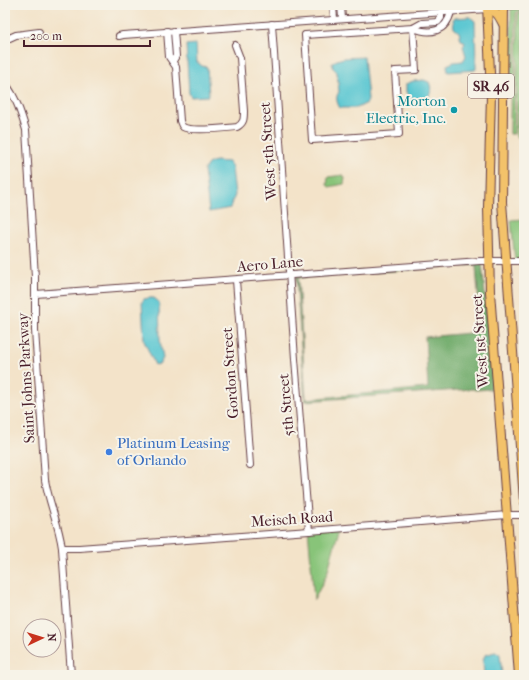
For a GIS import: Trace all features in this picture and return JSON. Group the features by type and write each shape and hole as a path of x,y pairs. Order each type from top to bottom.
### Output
{"main road":[{"path":"495,5 504,6"},
{"name":"SR 46","path":"504,6 502,188 524,501"},
{"path":"487,7 500,16 504,29"},
{"name":"West 1st Street","path":"487,7 491,95 488,213 492,327 519,675"}],"street":[{"path":"333,5 334,19"},
{"path":"341,5 342,19"},
{"path":"504,6 524,5"},
{"path":"119,36 167,31 451,12 487,7"},
{"path":"413,28 422,23 438,22 441,18 441,12"},
{"path":"413,28 416,70 395,71 399,134 312,140 305,35 413,28 424,31 439,30 449,20 451,12"},
{"name":"West 5th Street","path":"272,24 290,276"},
{"path":"167,31 172,48"},
{"path":"174,31 172,48 169,57 176,67 180,121 183,126 198,130 236,127 242,124 244,120 240,58 235,44"},
{"path":"5,40 16,35 39,32"},
{"name":"Saint Johns Parkway","path":"5,83 16,98 26,130 36,294 35,330 45,480 48,496 60,531 71,675"},
{"name":"Aero Lane","path":"36,294 374,269 489,262 524,262"},
{"name":"5th Street","path":"290,276 310,531"},
{"name":"Gordon Street","path":"236,280 250,465"},
{"name":"Meisch Road","path":"62,548 310,531 507,515 524,515"}],"green space":[{"path":"524,7 524,12 518,11 516,13 514,134 510,134 511,8"},
{"path":"518,13 524,13 524,137 516,137"},
{"path":"343,175 345,178 344,184 329,187 327,185 328,177"},
{"path":"524,219 524,262 515,262 511,220"},
{"path":"482,262 494,389 473,389 305,401 296,276","holes":["474,265 476,267 481,332 425,337 427,388 306,399 298,278"]},
{"path":"339,526 327,574 314,600 308,528"}],"water":[{"path":"470,17 475,21 476,69 448,72 447,65 454,62 463,61 466,56 463,46 465,44 464,41 461,40 459,32 454,28 453,19"},
{"path":"196,44 197,62 202,66 207,67 208,96 191,97 189,93 186,45"},
{"path":"364,57 368,99 367,103 357,108 340,108 337,100 339,92 337,72 333,68 332,63 343,58"},
{"path":"424,80 429,82 430,86 431,91 428,97 415,99 410,98 406,92 406,84 413,81"},
{"path":"215,161 229,162 232,168 235,195 230,208 209,212 204,170 208,164"},
{"path":"154,298 159,302 160,340 163,358 160,364 155,365 144,341 142,302 144,299"},
{"path":"495,652 499,653 500,655 502,675 484,675 483,660 485,655"}],"place":[{"name":"Morton Electric, Inc.","path":"454,110"},
{"name":"Platinum Leasing of Orlando","path":"109,452"}]}
